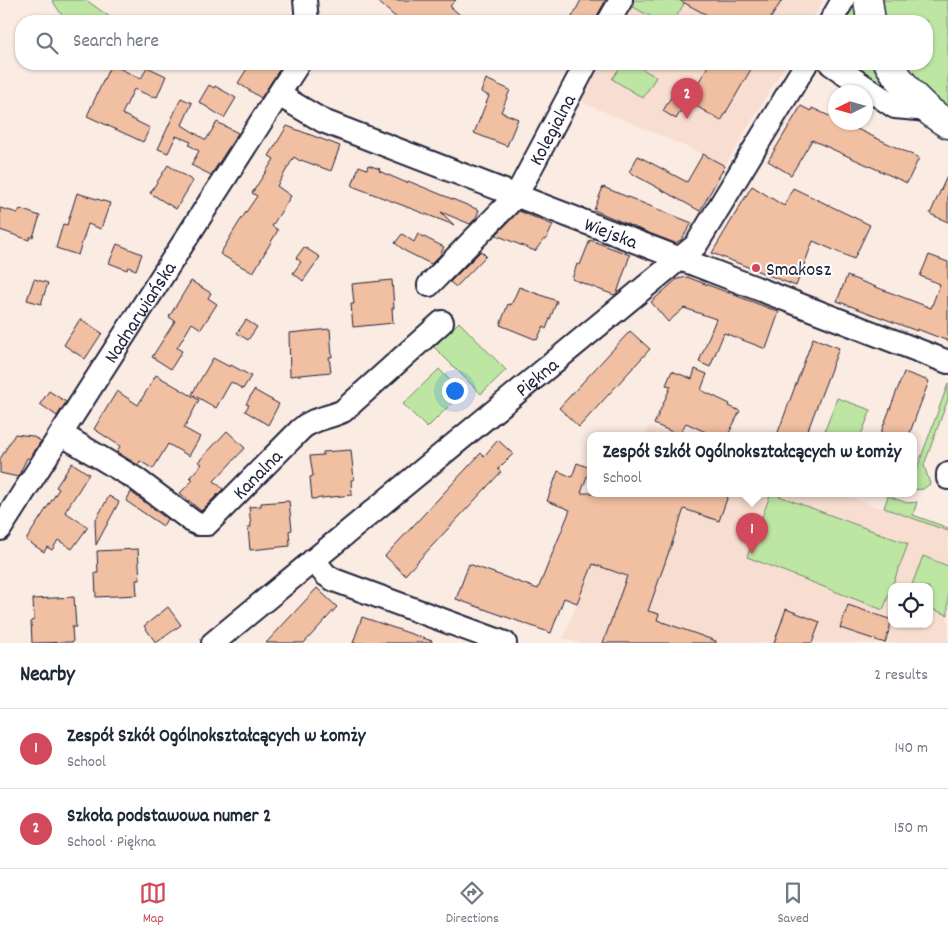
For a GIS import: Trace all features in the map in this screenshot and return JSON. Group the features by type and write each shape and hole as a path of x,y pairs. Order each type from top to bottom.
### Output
{"main road":[{"path":"868,0 871,15"},
{"path":"893,70 904,86 938,117"}],"street":[{"path":"306,0 307,15"},
{"path":"612,15 621,0"},
{"path":"834,15 843,0"},
{"name":"Nadnarwiańska","path":"0,529 294,70"},
{"name":"Kolegialna","path":"516,196 583,70"},
{"name":"Piękna","path":"213,643 696,245 802,70"},
{"path":"841,70 895,107 938,117"},
{"name":"Wiejska","path":"279,94 323,121 948,362"},
{"path":"429,285 516,196"},
{"name":"Kanalna","path":"61,434 136,479 192,521 198,524 207,524 306,424 343,410 442,322"},
{"path":"313,560 326,575 334,580 505,643"}],"shaded area":[{"path":"629,0 824,0 815,15 621,15"},
{"path":"593,70 782,70 725,166 703,154 577,100"},
{"path":"649,426 666,432 646,432"},
{"path":"620,497 850,497 948,531 948,643 578,643 563,638"}],"green space":[{"path":"52,0 86,0 107,15 62,15"},
{"path":"631,0 686,0 677,15 647,15 628,4"},
{"path":"854,0 855,15 842,15"},
{"path":"879,0 948,0 948,112 906,70 933,70 933,15 880,15"},
{"path":"618,70 644,70 656,77 643,98 612,79"},
{"path":"858,70 875,70 885,87"},
{"path":"459,322 506,370 481,394 434,347"},
{"path":"439,369 462,393 427,428 403,404"},
{"path":"948,384 948,399 924,465 930,484 923,489 917,490 917,468"},
{"path":"837,398 871,410 862,432 824,432"},
{"path":"770,497 782,497 908,544 893,583 888,583 888,597 883,610 747,557"},
{"path":"888,497 907,503 917,502 913,515 948,528 948,531 884,508"},
{"path":"923,556 948,566 948,615 933,609 933,583 913,583"}],"building":[{"path":"376,0 456,0 450,6 460,15 393,15"},
{"path":"581,0 606,0 598,15 573,15"},
{"path":"679,0 782,0 773,15 707,15"},
{"path":"108,70 123,70 141,79 146,70 153,70 166,76 157,97 134,89 122,114 150,128 143,142 87,116"},
{"path":"246,70 279,70 261,98 238,83"},
{"path":"706,70 751,70 721,121 688,101"},
{"path":"486,79 510,90 501,112 518,119 507,146 474,133 489,96 481,92"},
{"path":"209,85 214,88 215,86 236,98 224,118 199,102"},
{"path":"674,92 687,100 676,119 663,111"},
{"path":"181,98 192,103 182,125 206,140 217,122 238,133 211,175 191,165 199,151 189,145 191,142 176,136 168,153 158,149"},
{"path":"801,106 811,111 812,108 828,115 828,130 859,130 919,158 907,183 812,140 791,175 768,161"},
{"path":"287,126 340,146 331,171 300,161 294,157 277,186 291,196 272,226 278,230 253,273 220,254 257,196 252,193 274,159 269,156"},
{"path":"703,154 725,166 700,211 629,172 638,156 687,182"},
{"path":"168,165 193,181 176,209 150,193"},
{"path":"368,165 407,183 408,181 479,210 476,218 470,224 441,212 454,225 352,186 359,166 367,169"},
{"path":"948,174 948,222 930,214"},
{"path":"752,186 784,206 793,188 870,225 854,259 813,241 796,286 712,253"},
{"path":"603,187 692,223 681,240 675,243 636,228 594,210"},
{"path":"77,193 110,203 101,229 88,224 78,255 56,248 63,224 67,225"},
{"path":"0,208 18,213 20,209 40,216 33,237 30,237 29,240 0,230"},
{"path":"519,211 553,225 546,240 544,239 535,251 496,235"},
{"path":"402,234 414,242 418,234 444,247 440,255 431,264 405,251 395,243"},
{"path":"590,240 630,255 617,293 614,295 572,279 577,264 580,265"},
{"path":"117,244 142,254 136,270 128,267 127,270 109,263"},
{"path":"304,247 320,257 303,281 293,273 301,262 296,258"},
{"path":"481,251 486,256 456,287 450,282"},
{"path":"929,255 948,262 948,341 837,301 847,276 931,308 940,284 920,276"},
{"path":"687,277 779,312 766,349 724,333 710,367 699,362 716,319 684,308 668,322 651,302 677,279"},
{"path":"34,279 48,283 41,304 27,300"},
{"path":"392,280 393,323 353,327 351,304 354,304 352,284"},
{"path":"191,281 211,293 208,298 217,304 201,329 192,323 177,348 182,351 171,369 152,357 175,321 169,317"},
{"path":"519,287 557,301 546,329 543,327 537,340 500,325 508,304 511,305"},
{"path":"80,319 102,333 85,359 64,345"},
{"path":"246,320 257,327 248,340 237,333"},
{"path":"330,329 332,357 329,357 331,372 290,376 289,333"},
{"path":"630,331 650,349 579,427 559,408"},
{"path":"813,338 839,348 807,432 778,432"},
{"path":"213,358 251,376 243,389 231,382 216,408 192,394"},
{"path":"695,369 707,374 701,390 740,411 730,432 706,432 686,423 681,432 672,432 654,424 671,386 666,385 672,371 692,379"},
{"path":"904,372 929,381 910,432 881,432"},
{"path":"156,375 199,400 184,428 200,437 189,456 168,444 153,469 140,461 138,465 117,452 120,446 94,429 117,391 138,405"},
{"path":"254,390 279,404 268,425 245,411 249,405 246,404"},
{"path":"49,391 66,402 57,416 40,404"},
{"path":"227,431 245,448 214,481 223,489 201,511 180,493 193,480 190,477 202,464 198,462"},
{"path":"15,434 32,436 41,441 29,459 27,458 18,477 0,473 0,459"},
{"path":"498,440 513,454 498,469 501,472 405,575 385,556 481,453 484,456"},
{"path":"351,450 354,480 351,480 352,495 312,499 310,477 313,476 310,456 323,455 323,452"},
{"path":"72,463 89,474 65,512 88,527 72,549 58,540 52,550 47,547 44,552 26,540 59,489 56,487"},
{"path":"577,463 587,467 587,476 581,493 587,493 587,497 728,497 719,521 684,509 648,611 659,614 657,620 716,641 716,643 603,643 627,576 593,564 577,603 564,598 551,633 456,599 469,564 538,589 570,510 547,501 558,471 572,477"},
{"path":"131,492 167,519 163,526 126,501"},
{"path":"109,496 119,502 96,545 95,521"},
{"path":"289,501 292,530 289,531 290,546 250,550 248,527 251,527 249,507 261,506 261,503"},
{"path":"138,549 140,580 136,580 137,595 96,597 95,573 98,573 97,551"},
{"path":"317,588 337,607 304,643 266,643"},
{"path":"74,597 76,627 72,627 73,642 32,643 33,599"},
{"path":"848,605 888,619 888,628 890,628 885,643 840,628"},
{"path":"168,607 181,625 156,643 144,626"},
{"path":"786,609 820,622 812,643 774,643"},
{"path":"362,617 432,641 432,643 353,643"}],"place":[{"name":"Szkoła podstawowa numer 2","path":"687,119"},
{"name":"Smakosz","path":"756,268"},
{"name":"Zespół Szkół Ogólnokształcących w Łomży","path":"752,554"}]}
